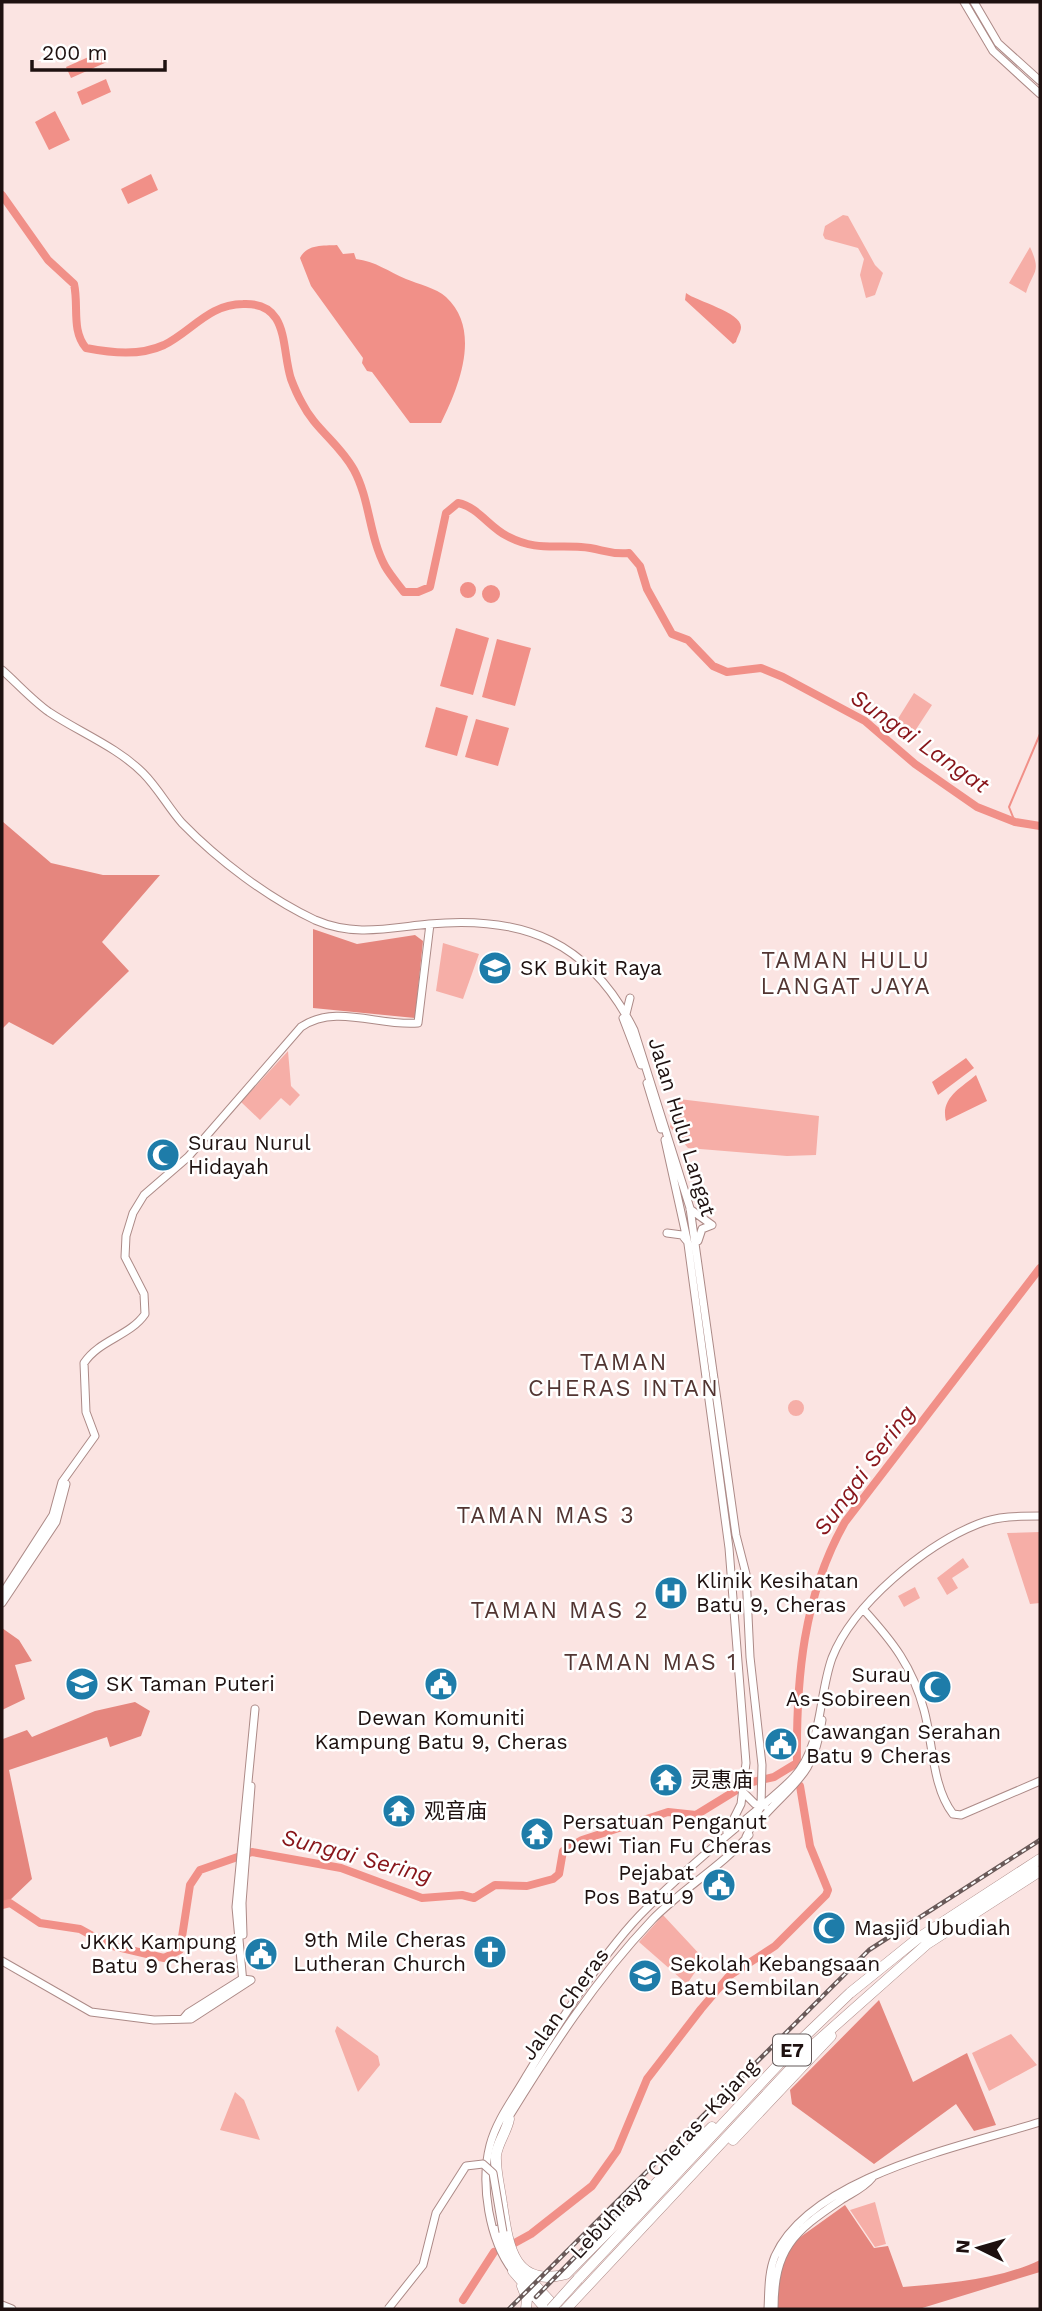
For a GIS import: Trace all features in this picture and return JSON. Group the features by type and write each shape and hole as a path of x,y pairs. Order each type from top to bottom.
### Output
{"highway":[{"name":"Lebuhraya Cheras–Kajang","path":"549,2309 805,2036 850,1993 917,1939 1040,1859"},
{"name":"Lebuhraya Cheras–Kajang","path":"569,2307 811,2047 927,1944 1040,1871"},
{"path":"509,2119 496,2162 510,2252 522,2265 539,2276 550,2278 566,2274 793,2043 805,2036"},
{"path":"516,2269 527,2299 526,2309"},
{"path":"516,2269 549,2309"},
{"path":"516,2269 557,2309"}],"main road":[{"path":"964,2 993,51 1040,94"},
{"path":"974,2 998,43 1040,81"},
{"name":"Jalan Hulu Langat","path":"2,670 47,710 143,773 195,835 257,885 293,908 316,920 352,931 489,921 541,935 589,969 626,1014 649,1073 693,1244 736,1535 746,1574 750,1657 762,1768"},
{"path":"429,939 445,923"},
{"path":"2,1594 40,1538 53,1514 66,1476 95,1436 86,1412 84,1363 97,1349 136,1324 145,1314 144,1294 125,1257 127,1229 138,1204 188,1157 301,1027 310,1021 321,1017 374,1018 418,1023 430,924"},
{"path":"626,1014 629,998"},
{"name":"Jalan Hulu Langat","path":"617,1004 686,1210"},
{"path":"686,1210 712,1225 702,1229 693,1244 681,1235 669,1232 682,1221 686,1210"},
{"name":"Jalan Hulu Langat","path":"521,2085 541,2050 626,1932 646,1909 725,1837 744,1793 746,1763 729,1548 693,1244"},
{"path":"2,1602 56,1522 66,1476"},
{"path":"725,1837 784,1786 808,1755 837,1647 863,1609 909,1567 957,1534 990,1520 1040,1516"},
{"path":"863,1609 899,1650 909,1668 925,1713 942,1794 953,1814 961,1815 1040,1781"},
{"path":"744,1793 761,1806 772,1808 803,1776 815,1756 828,1675"},
{"path":"2,1961 91,2012 154,2020 183,2020 188,2013 245,1982 242,1858 255,1709 244,1843"},
{"path":"746,1763 762,1768 766,1788 747,1837"},
{"path":"766,1788 784,1786"},
{"name":"Jalan Cheras","path":"516,2269 503,2247 498,2231 490,2164 497,2135 550,2051 622,1956 663,1910 747,1837 772,1808"},
{"path":"714,1847 722,1846 728,1854"},
{"name":"Jalan Cheras","path":"516,2269 497,2244 486,2172 494,2133 521,2085"},
{"path":"768,2309 772,2265 782,2244 817,2210 891,2166 1040,2122"},
{"path":"388,2309 423,2265 436,2213 466,2166 483,2164 493,2173 503,2247"},
{"path":"774,2309 776,2267 787,2246 803,2229 872,2177"},
{"path":"3,2307 12,2309"}],"shaded area":[{"path":"102,51 107,62 71,78 66,67"},
{"path":"106,79 111,92 82,105 77,92"},
{"path":"55,111 70,140 49,150 35,122"},
{"path":"151,174 158,190 128,204 121,189"},
{"path":"843,215 848,216 875,265 883,273 875,295 866,298 860,275 864,259 858,248 825,239 823,235 825,226"},
{"path":"337,245 343,254 354,253 356,259 376,264 437,291 457,310 463,326 464,359 441,423 410,423 372,372 367,371 362,363 363,358 311,286 300,258 303,253 311,248"},
{"path":"1030,247 1036,267 1026,293 1009,283"},
{"path":"686,293 734,316 741,327 736,342 733,344 685,300"},
{"path":"465,582 471,582 476,590 474,596 465,598 460,593 460,587"},
{"path":"491,585 497,588 500,594 497,600 491,603 485,600 482,594 485,588"},
{"path":"456,628 489,638 473,695 440,686"},
{"path":"497,639 531,648 515,706 482,697"},
{"path":"914,693 932,705 911,737 894,725"},
{"path":"436,707 468,716 457,756 425,747"},
{"path":"476,719 509,728 498,766 465,757"},
{"path":"2,821 51,863 103,875 160,875 102,942 129,971 53,1045 9,1022 2,1029"},
{"path":"313,929 357,944 415,935 423,941 415,1018 313,1008"},
{"path":"443,943 479,954 463,999 436,991"},
{"path":"288,1051 291,1086 300,1095 290,1106 281,1098 260,1120 241,1102"},
{"path":"966,1058 974,1068 938,1095 932,1082"},
{"path":"976,1075 987,1101 946,1121 946,1106 949,1100"},
{"path":"679,1099 819,1116 816,1155 787,1156 688,1148 670,1127 674,1107"},
{"path":"796,1400 802,1402 802,1414 796,1416 790,1414 788,1408 790,1402"},
{"path":"1040,1532 1040,1603 1030,1604 1007,1533"},
{"path":"963,1558 969,1567 952,1578 958,1588 947,1595 937,1578"},
{"path":"915,1587 920,1598 904,1607 898,1596"},
{"path":"2,1628 19,1640 32,1661 15,1665 25,1699 2,1710"},
{"path":"135,1702 150,1711 141,1736 110,1747 107,1737 9,1770 32,1879 9,1901 2,1902 2,1734 3,1739 27,1730 32,1737 95,1711"},
{"path":"663,1915 704,1959 687,1984 639,1942"},
{"path":"879,2000 913,2082 967,2053 996,2125 974,2131 956,2104 874,2164 792,2104 790,2090"},
{"path":"337,2026 378,2056 380,2065 358,2092 335,2031"},
{"path":"1011,2034 1037,2065 989,2091 972,2053"},
{"path":"235,2092 244,2100 260,2140 220,2130"},
{"path":"875,2202 886,2244 875,2247 850,2210"},
{"path":"845,2205 874,2248 888,2246 903,2287 990,2276 1040,2260 1040,2272 919,2309 777,2309 780,2263 792,2243"}],"waterway":[{"name":"Sungai Langat","path":"2,195 48,260 74,284 78,334 86,348 116,352 145,351 164,345 220,308 243,304 258,305 269,311 281,329 291,379 298,394 307,412 354,470 380,554 404,592 418,592 430,587 446,513 458,503 478,513 507,536 527,544 629,553 640,566 647,589 672,634 688,640 713,666 727,672 761,668 783,677 865,721 915,764 977,807 1015,822 1040,826"},
{"path":"1015,822 1009,807 1040,734"},
{"name":"Sungai Sering","path":"2,1905 10,1903 40,1923 80,1929 109,1945 164,1958 180,1950 190,1885 200,1870 252,1852 341,1868 422,1898 462,1895 474,1898 495,1885 527,1886 553,1879 559,1874 563,1851 582,1840 668,1812 696,1815 748,1783 774,1777 797,1763 798,1700 805,1639 811,1609 831,1550 845,1522 1040,1268"},
{"path":"511,2245 531,2234 592,2186 617,2151 647,2079 701,2009 729,1976 775,1946 826,1895 828,1890 810,1846 800,1786"},
{"path":"463,2300 494,2252"}],"railway":[{"path":"509,2309 869,1950 1040,1840"},
{"path":"536,2297 646,2184"}],"place":[{"name":"SK Bukit Raya","path":"495,968"},
{"name":"Surau Nurul Hidayah","path":"163,1155"},
{"name":"Klinik Kesihatan Batu 9, Cheras","path":"671,1593"},
{"name":"SK Taman Puteri","path":"82,1684"},
{"name":"Dewan Komuniti Kampung Batu 9, Cheras","path":"441,1684"},
{"name":"Surau As-Sobireen","path":"935,1687"},
{"name":"Cawangan Serahan Batu 9 Cheras","path":"781,1744"},
{"name":"灵惠庙","path":"666,1780"},
{"name":"观音庙","path":"399,1811"},
{"name":"Persatuan Penganut Dewi Tian Fu Cheras","path":"537,1834"},
{"name":"Pejabat Pos Batu 9","path":"719,1885"},
{"name":"Masjid Ubudiah","path":"829,1928"},
{"name":"9th Mile Cheras Lutheran Church","path":"490,1952"},
{"name":"JKKK Kampung Batu 9 Cheras","path":"261,1954"},
{"name":"Sekolah Kebangsaan Batu Sembilan","path":"645,1976"}],"district":[{"name":"TAMAN HULU LANGAT JAYA","path":"846,973"},
{"name":"TAMAN CHERAS INTAN","path":"624,1375"},
{"name":"TAMAN MAS 3","path":"546,1515"},
{"name":"TAMAN MAS 2","path":"560,1610"},
{"name":"TAMAN MAS 1","path":"651,1662"}]}
